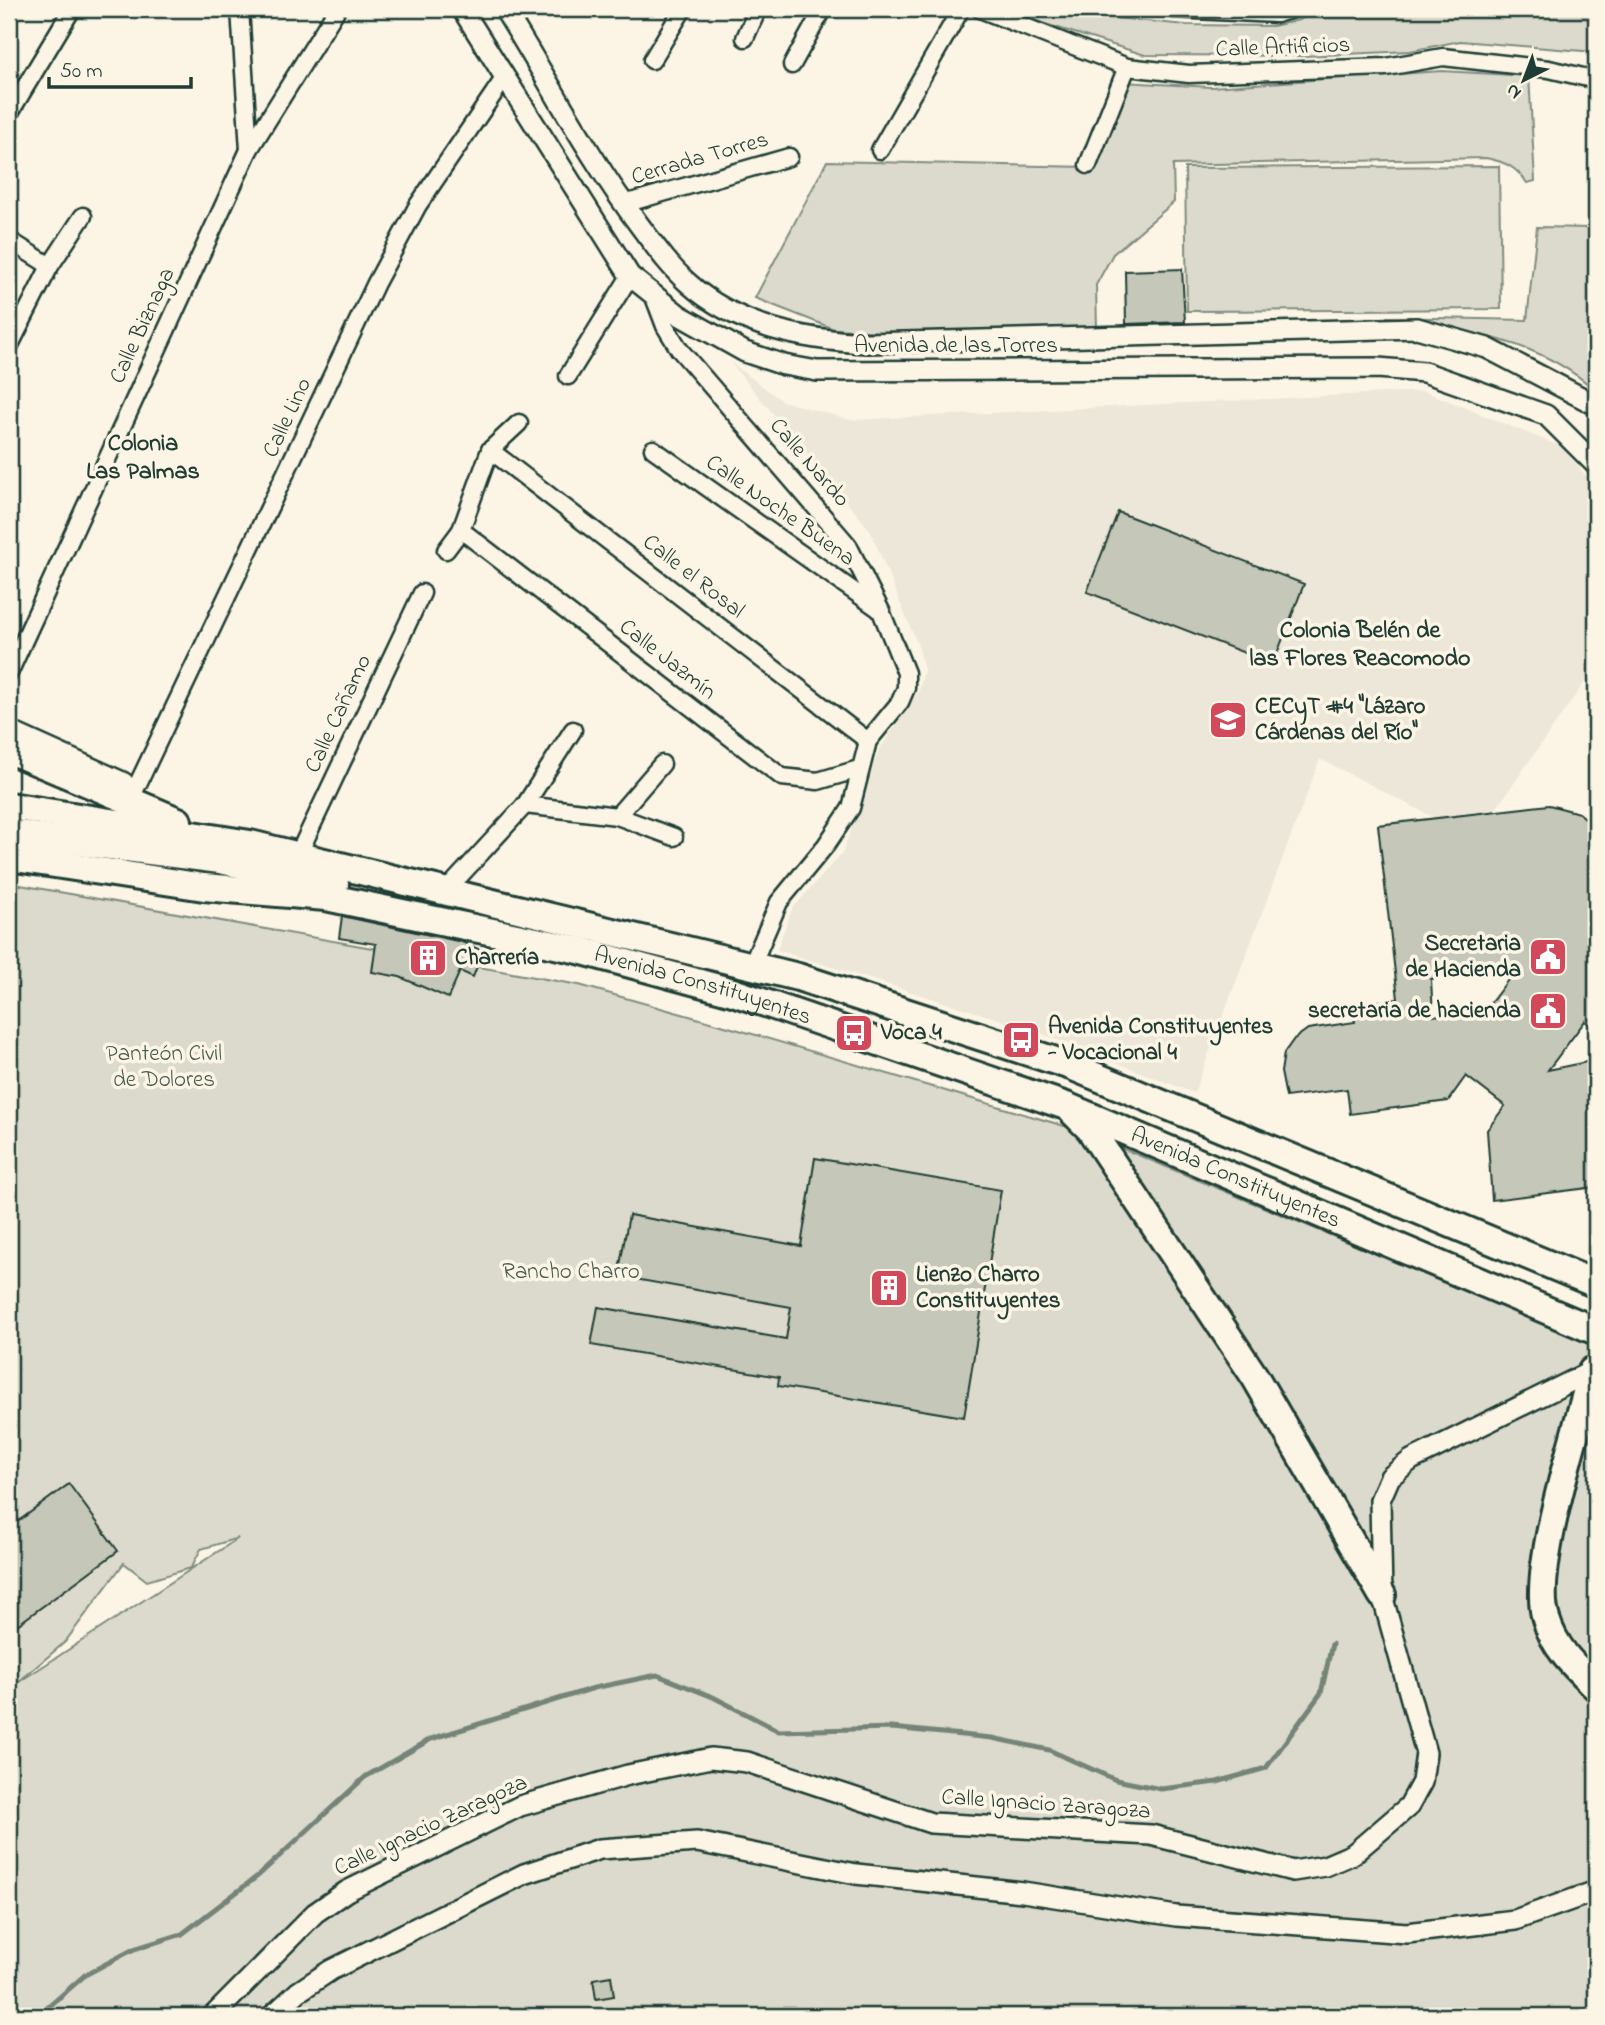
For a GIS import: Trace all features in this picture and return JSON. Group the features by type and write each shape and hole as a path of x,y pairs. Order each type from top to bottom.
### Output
{"highway":[{"path":"9,750 159,814 250,844"},
{"name":"Avenida Constituyentes","path":"9,806 250,844 752,965 1071,1066 1596,1284"},
{"path":"9,833 233,863 326,882 440,913 489,931"},
{"name":"Avenida Constituyentes","path":"9,857 204,887 326,897 579,950 733,992 1066,1106 1596,1331"},
{"path":"1066,1106 1090,1129 1255,1377 1382,1595"},
{"path":"1594,1370 1544,1560 1544,1616 1560,1652 1596,1687"}],"main road":[{"path":"9,733 135,790 159,814"}],"street":[{"path":"9,114 72,9"},
{"path":"240,9 249,150"},
{"name":"Calle Biznaga","path":"9,673 249,150 337,9"},
{"name":"Avenida de las Torres","path":"462,9 630,276 654,297 745,352 806,369 1378,368 1424,372 1546,415 1596,465"},
{"name":"Avenida de las Torres","path":"504,9 624,204 667,262 689,284 748,319 786,333 824,341 867,343 1417,328 1487,348 1596,405"},
{"path":"652,60 683,9"},
{"path":"745,38 758,9"},
{"path":"792,65 823,9"},
{"path":"880,150 961,9"},
{"name":"Calle Artificios","path":"980,9 1127,67 1189,74 1386,67 1443,57 1549,69 1596,80"},
{"path":"1175,9 1276,14 1293,9"},
{"path":"1088,164 1127,67"},
{"name":"Calle Lino","path":"135,790 376,284 418,205 505,78"},
{"path":"549,148 580,134"},
{"name":"Cerrada Torres","path":"624,204 789,157"},
{"path":"9,347 50,266 83,216"},
{"path":"9,240 50,266"},
{"path":"568,376 630,276"},
{"name":"Calle Nardo","path":"654,297 665,326 679,349 841,535 881,611 905,673 906,688 900,702 867,741"},
{"path":"1105,338 1107,370"},
{"path":"446,550 461,530 490,450 519,423"},
{"name":"Calle Noche Buena","path":"653,449 881,611"},
{"name":"Calle el Rosal","path":"490,450 867,741"},
{"name":"Calle Jazmín","path":"461,530 782,777 818,781 859,769"},
{"name":"Calle Cañamo","path":"298,855 422,593"},
{"path":"445,892 525,805 573,730"},
{"path":"752,965 779,902 826,845 851,808 867,741"},
{"path":"617,816 662,764"},
{"path":"525,805 617,816 674,837"},
{"name":"Calle Ignacio Zaragoza","path":"213,2016 315,1913 347,1891 520,1806 628,1775 711,1758 747,1762 931,1823 1151,1835 1293,1871 1325,1866 1353,1854 1409,1806 1422,1782 1426,1753 1382,1595 1380,1500 1390,1477 1411,1460 1594,1370"},
{"path":"272,2016 298,1992 343,1964 524,1874 600,1849 697,1842 856,1874 1023,1892 1176,1916 1407,1933 1515,1920 1596,1891"}],"shaded area":[{"name":"CECyT #4 \"Lázaro Cárdenas del Río\"","path":"729,361 782,401 851,420 1424,391 1562,447 1596,488 1596,666 1495,810 1435,818 1320,759 1194,1093 1027,1028 777,950 792,909 843,852 879,750 919,691 924,670 919,648 870,530"}],"green space":[{"path":"1024,9 1186,25 1273,26 1299,20 1319,9 1596,9 1596,70 1595,52 1460,41 1410,51 1304,56 1145,55 1023,17"},
{"path":"1442,71 1529,76 1535,181 1527,183 1509,166 1486,158 1173,165 1174,202 1113,254 1096,285 1097,329 883,332 834,329 755,298 827,161 1088,167 1123,82 1211,87"},
{"path":"1499,166 1501,309 1187,311 1185,168"},
{"path":"1537,227 1591,228 1596,231 1596,391 1574,373 1550,359 1498,339 1442,329 1387,325 1387,317 1527,320"},
{"path":"9,883 579,985 739,1030 1078,1130 1596,1346 1596,1587 1588,1606 1596,1610 1596,2016 9,2016","holes":["238,1538 16,1684 65,1642 124,1563 147,1581 191,1568 201,1549"]}],"building":[{"path":"1182,269 1185,322 1126,324 1125,271"},
{"path":"1118,512 1304,584 1273,664 1087,592"},
{"path":"1549,805 1579,813 1596,827 1596,1029 1585,1021 1548,1070 1596,1060 1596,1187 1492,1200 1487,1130 1505,1106 1466,1076 1448,1101 1350,1114 1347,1089 1286,1097 1281,1072 1284,1053 1294,1039 1308,1029 1355,1022 1352,1005 1398,999 1378,825","holes":["1517,968 1479,1018 1466,1012 1433,1016 1431,979"]},
{"name":"Charrería","path":"342,916 462,942 483,951 473,977 460,971 448,998 400,977 372,972 376,944 339,938"},
{"name":"Lienzo Charro Constituyentes","path":"815,1158 1001,1190 964,1417 778,1386 779,1377 591,1345 598,1307 786,1339 791,1307 618,1276 629,1215 801,1246"},
{"path":"69,1484 118,1551 9,1631 9,1528"},
{"path":"611,1976 614,1996 596,1999 593,1979"}],"waterway":[{"path":"38,2016 85,1975 134,1949 182,1934 259,1875 365,1777 431,1739 594,1688 657,1675 713,1697 779,1731 892,1728 992,1738 1049,1750 1116,1780 1161,1789 1217,1782 1266,1768 1321,1693 1332,1644"}],"place":[{"name":"CECyT #4 \"Lázaro Cárdenas del Río\"","path":"1228,720"},
{"name":"Secretaria de Hacienda","path":"1548,957"},
{"name":"Charrería","path":"428,958"},
{"name":"secretaria de hacienda","path":"1548,1011"},
{"name":"Voca 4","path":"854,1033"},
{"name":"Avenida Constituyentes - Vocacional 4","path":"1021,1040"},
{"name":"Lienzo Charro Constituyentes","path":"889,1288"}],"district":[{"name":"Colonia Las Palmas","path":"143,458"},
{"name":"Colonia Belén de las Flores Reacomodo","path":"1360,645"}],"park label":[{"name":"Panteón Civil de Dolores","path":"164,1067"},
{"name":"Rancho Charro","path":"571,1272"}]}
